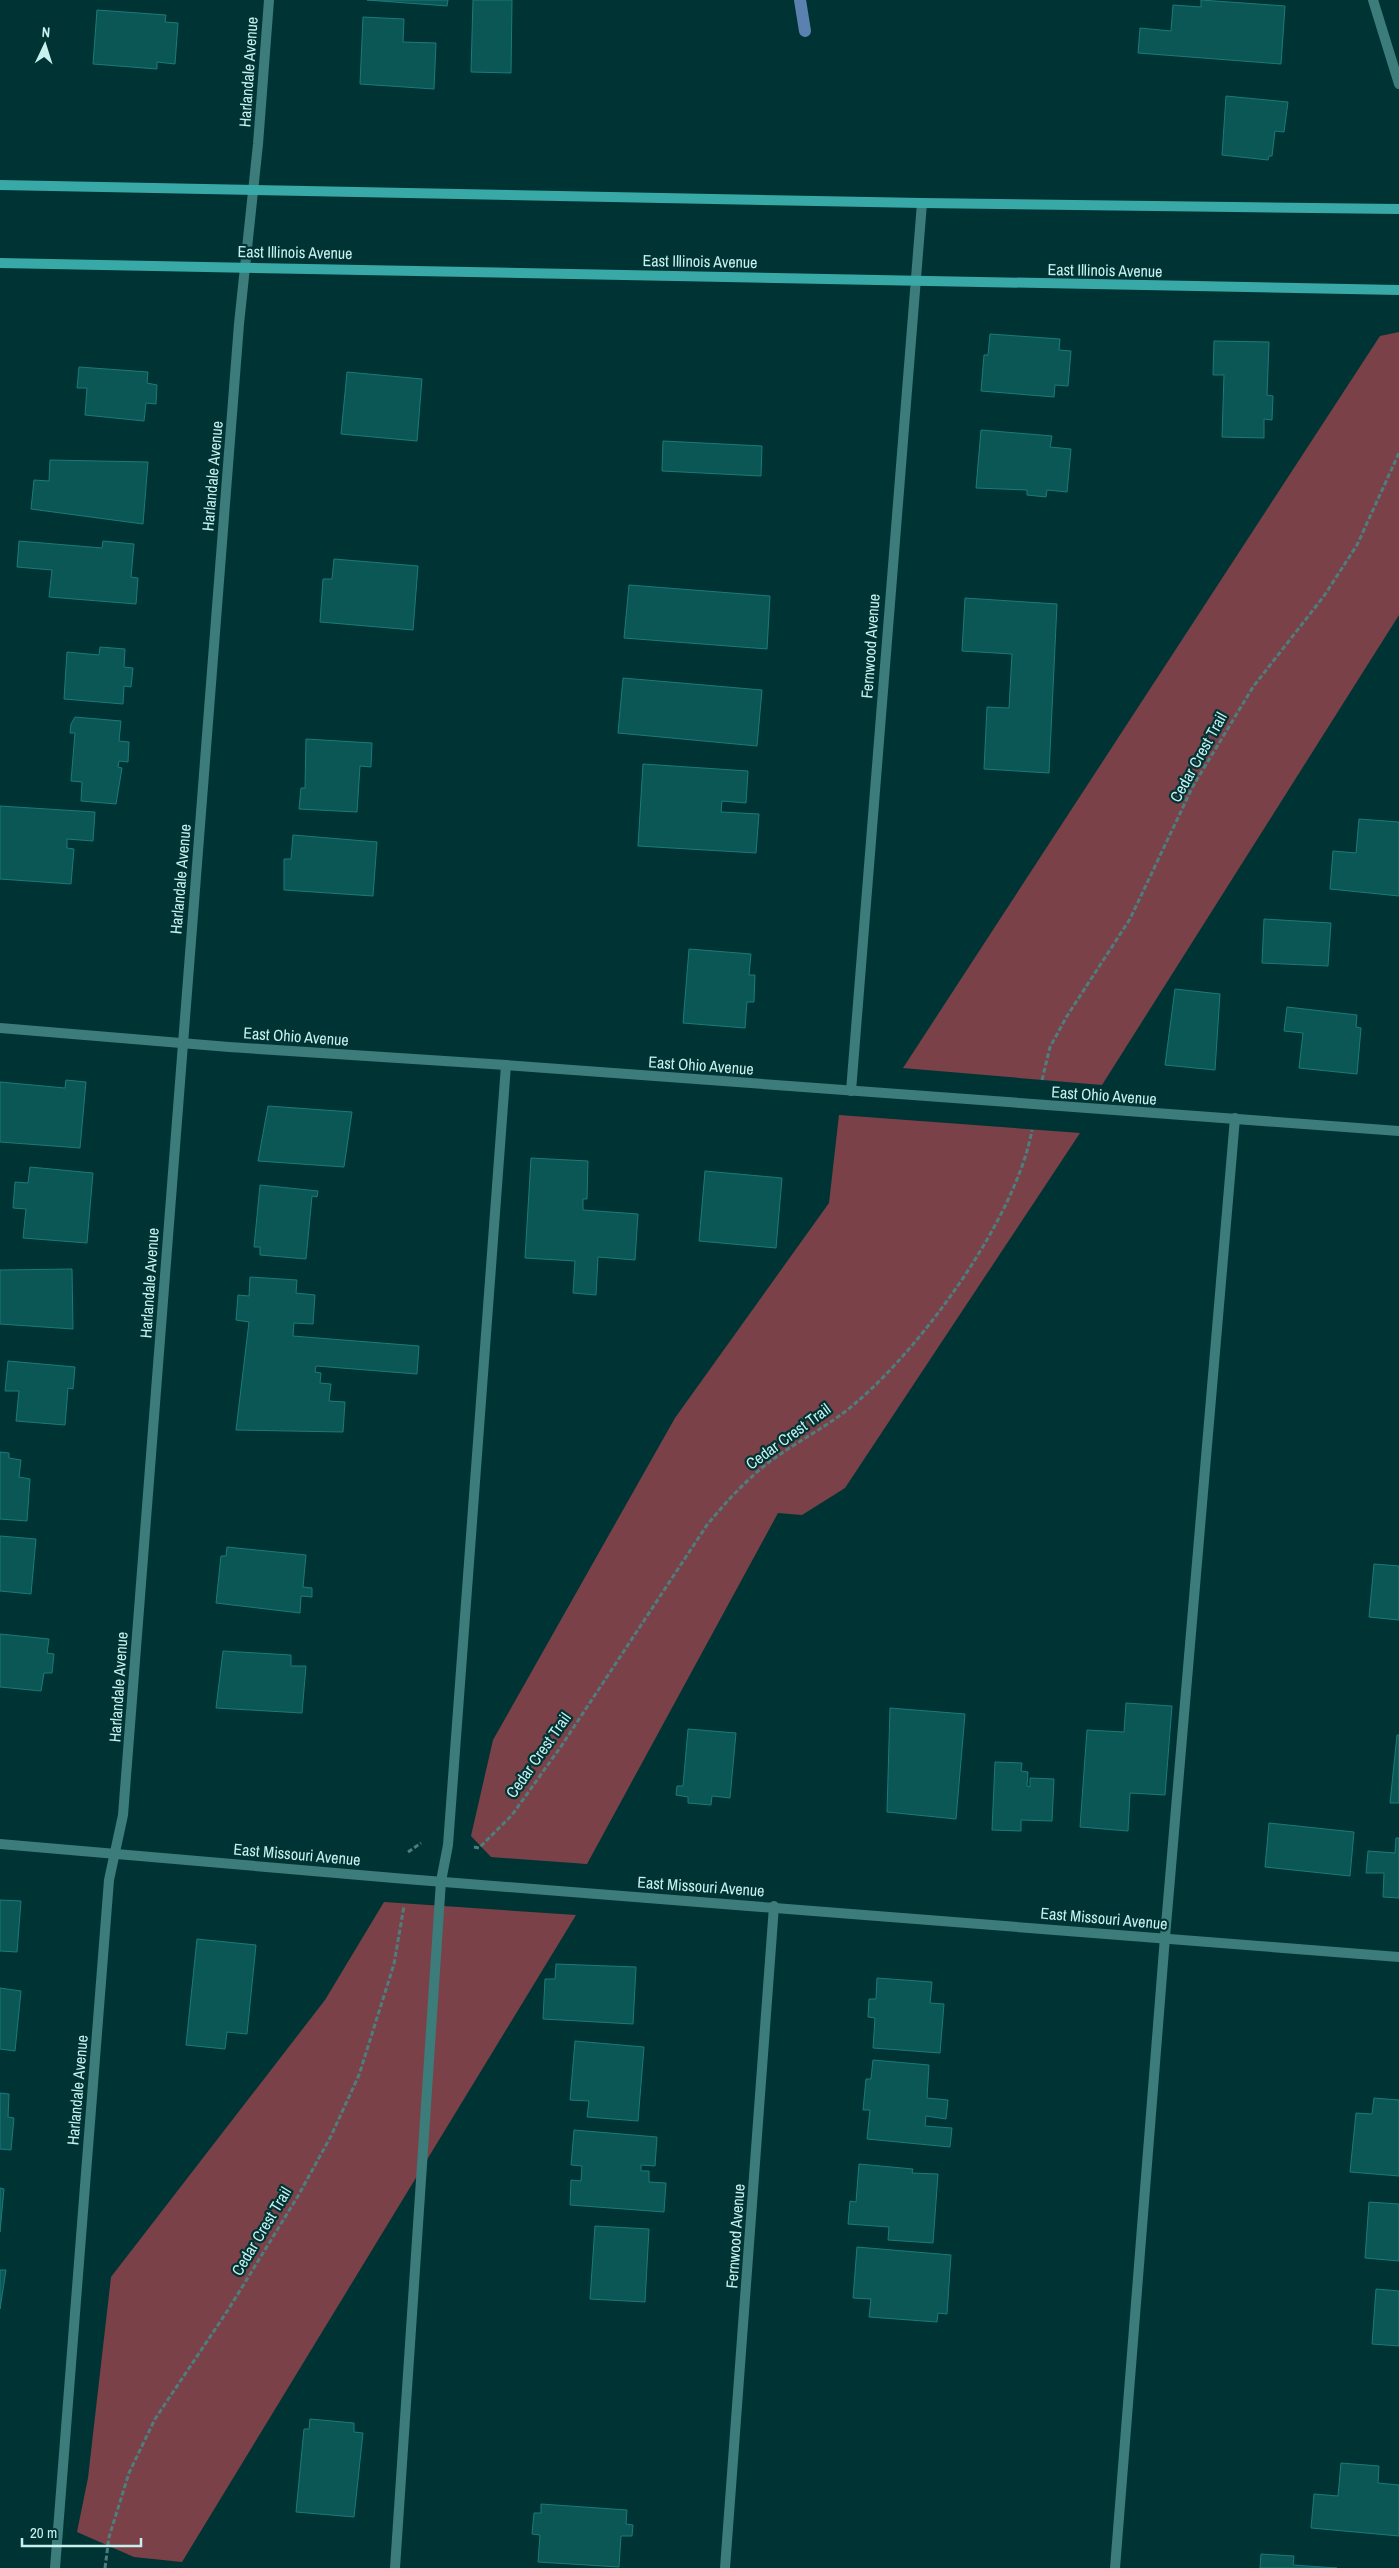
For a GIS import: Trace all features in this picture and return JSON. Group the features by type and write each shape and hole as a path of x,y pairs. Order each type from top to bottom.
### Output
{"main road":[{"path":"0,185 254,188 922,203 1399,209"},
{"name":"East Illinois Avenue","path":"0,263 245,266 1399,290"}],"street":[{"name":"Harlandale Avenue","path":"55,2568 109,1890 123,1815 182,1043 245,266 254,188 269,0"},
{"path":"1374,0 1399,84"},
{"name":"Fernwood Avenue","path":"850,1091 914,281 922,203"},
{"name":"East Ohio Avenue","path":"0,1028 182,1043 1399,1131"},
{"path":"395,2568 441,1882 448,1845 506,1065"},
{"path":"1115,2568 1165,1937 1234,1118"},
{"name":"East Missouri Avenue","path":"0,1844 441,1882 774,1906 1399,1956"},
{"name":"Fernwood Avenue","path":"725,2568 774,1906"}],"path":[{"name":"Cedar Crest Trail","path":"1041,1085 1050,1047 1067,1016 1130,919 1193,786 1253,687 1324,596 1357,545 1399,453"},
{"name":"Cedar Crest Trail","path":"472,1847 479,1848 512,1815 562,1745 707,1525 731,1496 768,1463 858,1402 890,1370 940,1312 988,1237 1013,1192 1033,1124"},
{"name":"Cedar Crest Trail","path":"105,2568 109,2537 129,2473 155,2420 228,2310 298,2196 331,2136 359,2075 394,1964 405,1900"}],"shaded area":[{"path":"1399,332 1399,615 1102,1085 903,1068 1380,336"},
{"path":"839,1115 1080,1133 845,1488 802,1515 778,1513 587,1864 491,1857 471,1836 493,1740 675,1418 829,1203"},
{"path":"384,1902 576,1915 182,2562 134,2557 77,2532 88,2478 111,2277 325,2000"}],"building":[{"path":"367,0 448,0 447,6"},
{"path":"473,0 512,0 511,73 471,72"},
{"path":"1201,0 1285,6 1281,64 1138,53 1140,28 1171,31 1173,5 1201,7"},
{"path":"97,10 166,15 165,22 178,23 175,64 157,62 157,69 93,64"},
{"path":"363,17 404,19 403,42 436,43 434,89 360,84"},
{"path":"1226,96 1288,102 1284,132 1275,131 1272,156 1269,156 1268,160 1222,155"},
{"path":"990,334 1060,339 1059,350 1071,351 1068,386 1055,385 1054,397 981,391 984,355 988,355"},
{"path":"1214,341 1269,342 1267,395 1273,396 1272,420 1264,419 1264,438 1222,437 1224,375 1213,375"},
{"path":"79,367 148,372 147,383 157,385 156,404 146,403 144,421 85,415 87,388 77,388"},
{"path":"347,372 422,379 417,441 341,434"},
{"path":"981,430 1052,436 1050,447 1071,449 1067,492 1047,490 1046,497 1027,495 1027,490 976,488"},
{"path":"663,441 762,446 761,476 662,471"},
{"path":"50,460 148,462 143,524 31,509 34,480 49,481"},
{"path":"19,541 102,548 103,541 134,544 131,577 138,578 136,604 49,597 52,570 17,567"},
{"path":"334,559 418,566 413,630 320,622 323,579 332,579"},
{"path":"629,585 770,596 767,649 624,638"},
{"path":"965,598 1057,604 1049,773 984,769 987,707 1009,708 1012,654 962,651"},
{"path":"100,647 125,649 124,667 133,668 131,687 124,686 123,704 64,699 67,652 99,655"},
{"path":"623,678 762,690 757,746 618,733"},
{"path":"75,717 121,721 119,741 129,742 128,762 119,761 118,767 122,768 116,804 81,801 82,782 71,781 75,733 70,733 71,724"},
{"path":"306,739 372,743 371,767 360,766 357,812 299,809 301,788 305,788"},
{"path":"643,764 748,771 746,803 722,801 721,812 759,814 756,853 638,846"},
{"path":"0,806 95,812 93,841 67,839 67,848 74,849 71,884 0,879"},
{"path":"1359,819 1399,822 1399,896 1330,889 1333,851 1356,853"},
{"path":"293,835 377,842 373,896 284,890 284,859 291,859"},
{"path":"1264,919 1331,923 1328,966 1262,963"},
{"path":"689,949 751,954 749,975 755,975 754,1002 747,1002 745,1028 683,1023"},
{"path":"1175,989 1220,994 1215,1070 1165,1065"},
{"path":"1287,1007 1357,1015 1356,1027 1361,1028 1357,1074 1299,1068 1303,1033 1284,1031"},
{"path":"66,1080 86,1082 80,1148 0,1142 0,1082 65,1088"},
{"path":"268,1106 352,1112 344,1167 258,1161"},
{"path":"531,1158 588,1161 587,1199 583,1199 583,1210 638,1214 635,1260 598,1257 596,1295 573,1293 575,1261 525,1258"},
{"path":"30,1167 93,1173 87,1243 23,1238 26,1209 13,1208 15,1182 28,1183"},
{"path":"705,1171 782,1178 776,1248 699,1241"},
{"path":"260,1185 318,1191 317,1197 312,1196 306,1259 260,1255 260,1247 254,1247"},
{"path":"72,1269 73,1329 0,1324 0,1270"},
{"path":"250,1277 297,1280 296,1293 315,1295 313,1324 294,1323 293,1336 419,1346 417,1374 316,1366 315,1372 321,1373 320,1383 331,1384 329,1401 345,1402 343,1432 236,1430 249,1322 236,1320 238,1295 249,1296"},
{"path":"8,1361 75,1367 73,1389 68,1388 65,1425 16,1421 19,1391 5,1391"},
{"path":"0,1452 9,1453 9,1458 21,1460 19,1477 30,1479 27,1521 0,1519"},
{"path":"0,1536 36,1539 31,1594 0,1591"},
{"path":"227,1547 306,1555 303,1587 312,1588 312,1597 301,1596 300,1613 216,1603 221,1556 226,1556"},
{"path":"1374,1564 1399,1566 1399,1620 1369,1617"},
{"path":"0,1634 49,1639 47,1653 54,1654 52,1673 44,1673 41,1691 0,1687"},
{"path":"223,1651 291,1655 291,1666 306,1666 302,1713 216,1708"},
{"path":"1126,1703 1172,1706 1165,1795 1130,1793 1128,1831 1080,1827 1087,1730 1124,1732"},
{"path":"890,1708 965,1714 956,1819 887,1812"},
{"path":"688,1729 736,1733 730,1798 712,1796 711,1805 688,1803 688,1797 676,1795 677,1786 683,1786"},
{"path":"1397,1735 1399,1735 1399,1803 1390,1803"},
{"path":"995,1762 1022,1763 1021,1771 1028,1772 1027,1786 1030,1787 1030,1778 1054,1779 1052,1821 1021,1820 1021,1831 992,1830"},
{"path":"1269,1823 1354,1832 1350,1876 1265,1867"},
{"path":"1396,1838 1399,1838 1399,1898 1383,1897 1384,1873 1366,1873 1368,1851 1395,1853"},
{"path":"0,1900 21,1901 17,1952 0,1951"},
{"path":"197,1939 256,1945 247,2034 227,2032 225,2049 186,2045"},
{"path":"556,1964 636,1967 633,2024 543,2019 545,1979 555,1979"},
{"path":"877,1978 932,1982 930,2003 944,2004 940,2053 873,2048 875,2018 868,2017 869,1999 876,1999"},
{"path":"0,1988 21,1991 15,2051 0,2049"},
{"path":"575,2041 644,2047 638,2121 587,2117 589,2101 570,2100"},
{"path":"873,2060 929,2065 927,2098 948,2100 946,2119 926,2116 925,2126 952,2128 950,2147 867,2139 870,2110 863,2110 866,2079 871,2079"},
{"path":"0,2093 9,2094 8,2117 14,2118 11,2150 0,2149"},
{"path":"1374,2098 1399,2100 1399,2176 1350,2172 1356,2113 1372,2114"},
{"path":"574,2130 657,2137 655,2166 641,2165 641,2171 649,2171 649,2182 666,2183 664,2212 570,2205 571,2180 581,2181 582,2166 571,2165"},
{"path":"859,2164 913,2169 912,2173 938,2174 933,2243 888,2240 889,2227 848,2224 850,2201 856,2202"},
{"path":"0,2188 4,2189 0,2232"},
{"path":"1369,2202 1399,2204 1399,2261 1365,2258"},
{"path":"595,2226 649,2229 645,2302 590,2299"},
{"path":"857,2247 951,2255 947,2314 938,2313 937,2322 869,2317 871,2299 853,2298"},
{"path":"0,2270 6,2270 0,2309"},
{"path":"1376,2289 1399,2291 1399,2346 1372,2344"},
{"path":"310,2419 354,2423 354,2432 363,2433 354,2517 296,2512 304,2429 309,2429"},
{"path":"1341,2463 1379,2466 1378,2483 1399,2485 1399,2536 1311,2528 1314,2494 1338,2496"},
{"path":"541,2504 627,2510 626,2524 633,2525 632,2536 621,2536 619,2567 538,2562 540,2535 532,2534 534,2513 541,2513"},
{"path":"1261,2554 1294,2556 1293,2565 1337,2568 1260,2568"}],"waterway":[{"path":"800,0 805,31"}]}
